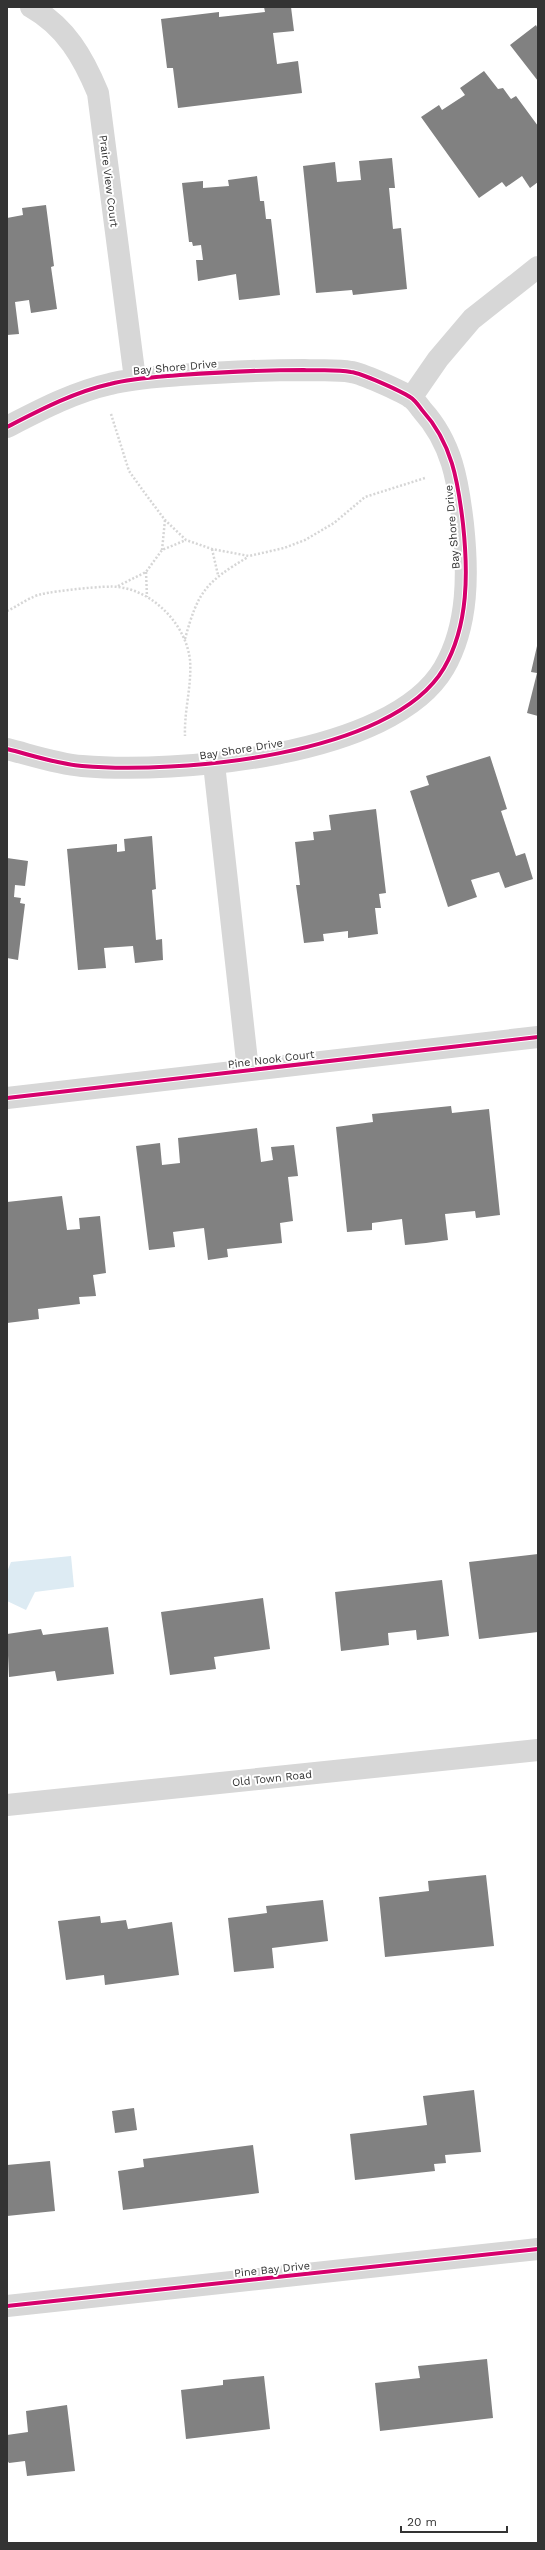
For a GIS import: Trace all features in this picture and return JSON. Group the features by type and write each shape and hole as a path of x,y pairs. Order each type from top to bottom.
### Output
{"street":[{"name":"Praire View Court","path":"31,7 64,32 84,60 98,94 135,379"},
{"path":"411,398 438,358 472,319 538,267"},
{"name":"Bay Shore Drive","path":"7,427 54,404 108,384 135,379 255,369 353,372 411,398 437,427 456,472 466,550 465,597 459,633 444,669 420,695 392,714 338,739 277,754 214,764 154,768 79,766 7,749"},
{"name":"Pine Nook Court","path":"214,764 248,1070"},
{"name":"Pine Nook Court","path":"7,1098 538,1036"},
{"name":"Old Town Road","path":"7,1805 538,1750"},
{"name":"Pine Bay Drive","path":"7,2306 538,2249"}],"path":[{"path":"109,407 129,471 165,520 186,540 212,549 249,556"},
{"path":"185,640 194,606 206,587 218,575 249,556 284,548 305,540 334,523 366,497 427,478"},
{"path":"7,612 41,594 118,586 146,572 162,550 165,520"},
{"path":"162,550 186,540"},
{"path":"212,549 218,575"},
{"path":"146,572 147,596"},
{"path":"118,586 147,596 166,611 185,640 190,660 189,692 184,716 186,739"}],"shaded area":[{"path":"71,1556 74,1587 35,1592 26,1610 7,1601 7,1572 11,1562"}],"building":[{"path":"264,7 291,7 294,31 273,33 277,64 298,61 302,93 178,108 173,68 167,68 161,19 219,12 219,17 265,12"},
{"path":"536,25 538,29 538,81 510,45"},
{"path":"484,71 498,89 503,88 511,99 516,96 538,126 538,182 530,188 522,176 506,187 502,182 479,198 421,117 439,105 442,110 465,95 460,88"},
{"path":"392,158 395,188 389,188 393,229 401,228 407,289 353,295 352,290 316,293 303,166 335,162 337,182 361,180 359,161"},
{"path":"257,176 260,201 264,201 266,219 271,219 280,295 239,300 236,274 198,281 196,260 203,260 201,245 193,246 192,242 189,242 182,183 203,181 203,188 229,186 228,180"},
{"path":"46,205 54,266 51,267 57,309 31,313 29,300 15,302 19,334 7,335 7,218 23,215 22,208"},
{"path":"537,646 538,716 527,713 537,673 531,672"},
{"path":"490,756 507,809 501,811 516,856 525,853 533,879 505,888 499,872 471,880 477,897 448,907 410,791 429,785 426,776"},
{"path":"376,809 386,893 379,894 381,908 375,908 378,934 348,938 348,931 323,934 324,941 304,943 296,885 300,885 295,842 314,840 313,832 331,830 329,815"},
{"path":"152,836 156,889 152,890 156,940 162,939 163,960 135,963 133,946 104,948 106,968 78,970 67,849 117,844 117,852 125,851 124,839"},
{"path":"7,858 28,861 25,886 15,885 14,897 21,898 20,903 25,904 18,960 7,958"},
{"path":"451,1106 452,1113 489,1109 500,1215 476,1218 475,1211 445,1214 448,1240 426,1243 405,1245 402,1219 372,1223 372,1230 347,1232 336,1127 373,1122 372,1114"},
{"path":"257,1128 261,1162 273,1160 271,1147 294,1145 298,1176 288,1177 293,1221 280,1223 282,1243 227,1249 228,1257 208,1260 204,1228 173,1232 175,1247 149,1250 136,1146 160,1143 162,1165 180,1163 178,1138"},
{"path":"62,1196 67,1230 80,1229 79,1218 100,1216 106,1273 93,1275 96,1296 79,1297 80,1304 38,1309 39,1319 7,1323 7,1202"},
{"path":"538,1554 538,1632 479,1639 469,1562"},
{"path":"442,1580 449,1636 417,1640 416,1630 388,1633 389,1645 341,1651 335,1592"},
{"path":"263,1598 270,1649 214,1657 216,1669 170,1675 161,1612"},
{"path":"108,1627 114,1674 57,1681 55,1671 9,1677 7,1634 41,1629 43,1635"},
{"path":"486,1875 494,1946 385,1957 379,1897 429,1891 428,1881"},
{"path":"323,1900 328,1941 272,1948 274,1968 234,1972 228,1918 267,1913 266,1906"},
{"path":"100,1916 101,1923 126,1920 128,1929 172,1922 179,1975 105,1985 104,1975 66,1980 58,1921"},
{"path":"474,2090 481,2152 445,2155 446,2163 434,2164 435,2171 355,2180 350,2134 427,2125 423,2096"},
{"path":"134,2108 137,2130 115,2133 112,2111"},
{"path":"253,2145 259,2193 123,2210 118,2171 144,2167 143,2159"},
{"path":"50,2161 55,2211 7,2216 7,2165"},
{"path":"487,2359 493,2418 380,2431 375,2383 420,2378 418,2366"},
{"path":"264,2376 270,2429 186,2439 181,2390 223,2385 223,2380"},
{"path":"67,2405 75,2471 27,2476 25,2461 9,2463 7,2460 7,2435 28,2432 26,2411"}],"cycle path":[{"path":"7,427 70,397 97,387 127,380 227,372 288,370 333,370 356,373 412,398 432,423 440,436 447,449 456,478 463,524 466,560 465,598 462,616 458,634 444,668 417,698 379,722 331,740 278,753 224,762 170,767 122,768 82,766 54,761 7,749"},
{"path":"7,1098 538,1037"},
{"path":"7,2306 538,2249"}]}
